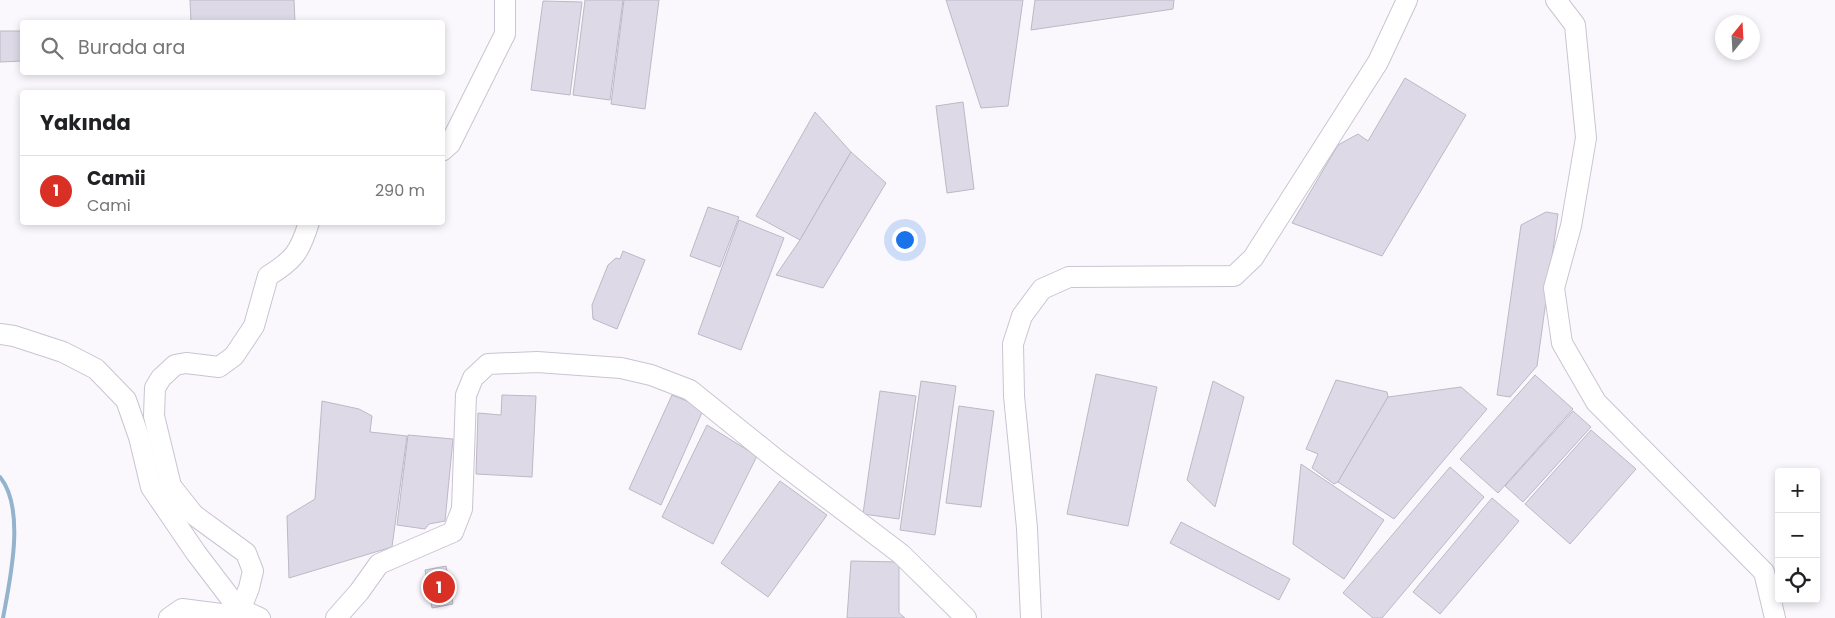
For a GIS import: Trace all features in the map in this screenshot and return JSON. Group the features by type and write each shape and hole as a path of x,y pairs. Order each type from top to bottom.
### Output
{"street":[{"path":"445,148 450,144 505,34 505,0"},
{"path":"1031,618 1027,528 1014,396 1013,344 1022,316 1042,289 1069,277 1234,276 1253,258 1378,62 1407,0"},
{"path":"1556,0 1575,25 1586,138 1571,226 1554,288 1562,343 1596,402 1764,572 1775,618"},
{"path":"168,618 182,608 229,615 243,603 253,571 246,553 194,515 171,486 154,416 155,388 175,365 186,363 219,367 234,356 254,326 268,276 283,267 301,248 308,225"},
{"path":"0,334 14,336 63,352 96,369 126,400 139,437 151,488 196,553 238,608 260,618"},
{"path":"336,618 379,564 452,532 462,509 466,395 473,378 488,364 537,362 621,368 651,374 690,390 777,460 901,554 966,618"},
{"path":"348,618 354,597"}],"building":[{"path":"190,0 294,0 295,20 191,20"},
{"path":"585,0 623,0 610,100 573,95"},
{"path":"624,0 659,0 645,109 611,104"},
{"path":"946,0 1023,0 1008,106 981,108"},
{"path":"1035,0 1174,0 1173,9 1031,30"},
{"path":"543,1 582,2 570,95 531,90"},
{"path":"0,31 20,31 20,61 0,62"},
{"path":"1405,78 1466,115 1382,256 1292,223 1338,145 1358,134 1368,141"},
{"path":"963,102 974,189 947,193 936,106"},
{"path":"815,112 851,152 800,240 756,216"},
{"path":"851,152 886,183 823,288 776,275 800,240"},
{"path":"708,207 739,217 720,267 690,256"},
{"path":"1546,212 1558,214 1537,366 1510,397 1497,395 1521,225"},
{"path":"739,220 784,238 741,350 698,334"},
{"path":"623,251 645,260 617,329 593,319 592,305 608,265 616,258 620,259"},
{"path":"1096,374 1157,387 1128,526 1067,514"},
{"path":"1535,375 1573,409 1498,493 1460,459"},
{"path":"1336,380 1387,392 1388,397 1338,482 1334,484 1312,468 1318,454 1306,449"},
{"path":"921,381 956,386 935,535 900,530"},
{"path":"1213,381 1244,397 1215,507 1187,480"},
{"path":"1461,387 1487,409 1394,519 1338,482 1388,397"},
{"path":"880,391 916,396 899,519 863,514"},
{"path":"502,395 536,396 532,477 476,474 478,413 501,415"},
{"path":"672,395 704,408 661,505 629,489"},
{"path":"322,401 359,409 372,416 370,432 407,436 392,547 289,578 287,516 315,499"},
{"path":"959,406 994,411 981,507 946,503"},
{"path":"1573,411 1591,427 1523,502 1505,486"},
{"path":"707,425 757,456 713,544 662,517"},
{"path":"1591,430 1636,469 1570,544 1525,504"},
{"path":"408,435 453,439 445,521 429,524 425,529 397,525"},
{"path":"1301,464 1384,520 1344,579 1293,544"},
{"path":"1450,467 1484,497 1382,618 1373,618 1343,593"},
{"path":"780,481 827,515 768,597 721,563"},
{"path":"1492,498 1519,521 1440,614 1413,592"},
{"path":"1181,522 1290,579 1279,600 1170,543"},
{"path":"851,561 899,562 899,613 905,618 847,618"},
{"path":"446,566 453,604 432,608 425,570"}],"waterway":[{"path":"0,477 8,491 14,526 12,565 3,618"}],"place":[{"name":"Camii","path":"439,587"}]}
